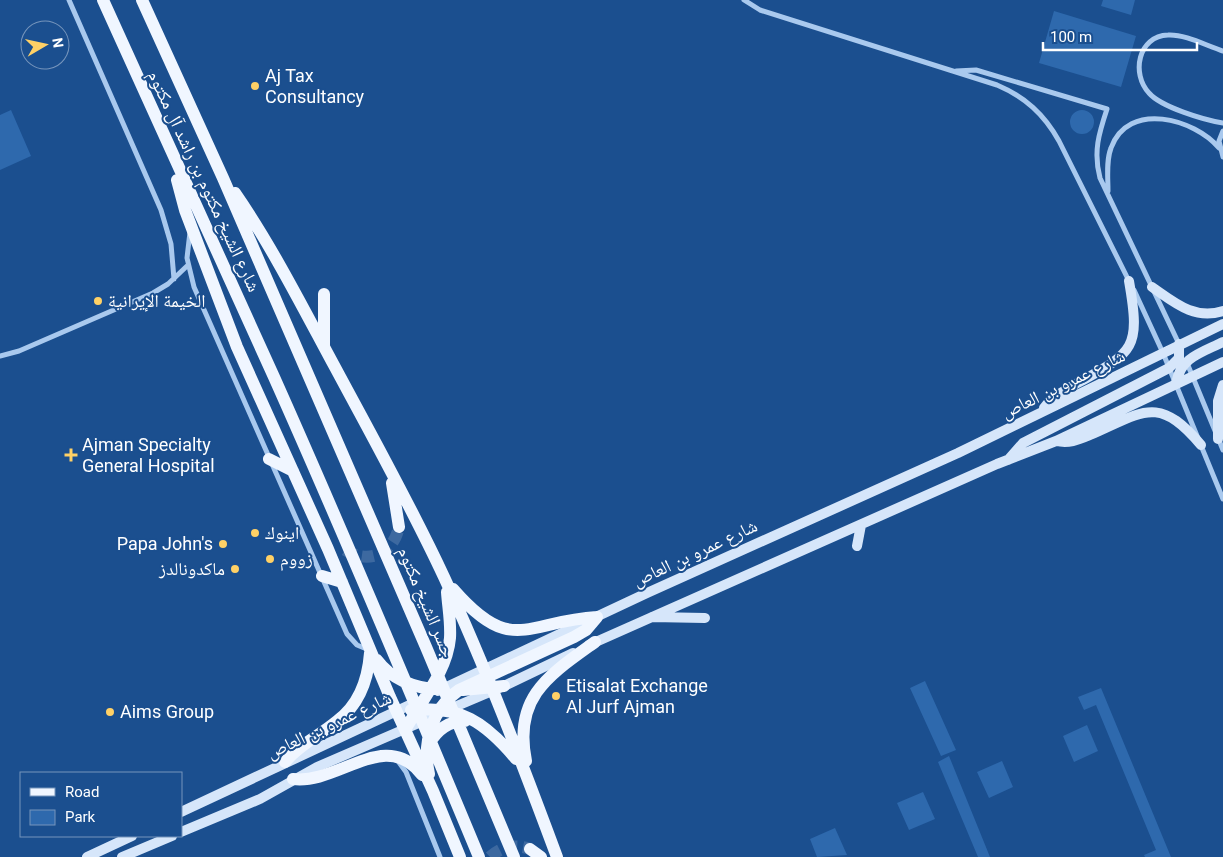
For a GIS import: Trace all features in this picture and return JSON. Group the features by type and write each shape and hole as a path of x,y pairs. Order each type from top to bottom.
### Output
{"main road":[{"name":"شارع الشيخ مكتوم بن راشد آل مكتوم","path":"103,0 174,160 274,376 396,658 479,857"},
{"name":"شارع الشيخ مكتوم بن راشد آل مكتوم","path":"142,0 223,178 303,362"},
{"path":"174,160 180,194 237,347 342,582 396,712 433,791 460,857"},
{"path":"223,178 256,226 324,347 386,461 445,580 492,683 557,857"},
{"path":"1042,411 1056,395 1118,360 1127,350 1134,333 1135,317 1129,280"},
{"path":"1152,287 1190,312 1212,314 1223,311"},
{"path":"324,294 324,347"},
{"name":"شارع عمرو بن العاص","path":"597,617 744,549 885,487 1223,324"},
{"path":"1176,384 1179,371 1186,361 1223,342"},
{"path":"1007,460 1023,443 1169,368 1179,358 1179,344"},
{"name":"جسر الشيخ مكتوم","path":"303,362 514,857"},
{"name":"شارع عمرو بن العاص","path":"182,832 260,799 293,779 337,758 405,730 492,683 595,642 1007,460 1056,441 1223,362"},
{"path":"1218,439 1218,401 1223,385"},
{"path":"1056,441 1074,442 1140,414 1162,412 1179,421 1201,445"},
{"path":"269,460 293,471"},
{"path":"386,461 394,493 399,527"},
{"path":"313,516 345,550"},
{"path":"858,546 861,525"},
{"path":"322,576 342,582"},
{"path":"445,580 480,616 508,629 529,631 578,619 597,617"},
{"path":"405,730 416,710 432,692 443,666 450,640 445,580"},
{"path":"370,650 379,663 396,678 432,692 459,690 492,683 586,630 597,617"},
{"path":"649,617 705,618"},
{"path":"529,783 523,730 529,705 548,676 595,642"},
{"path":"285,762 301,746 337,722 355,702 366,677 370,650"},
{"name":"شارع عمرو بن العاص","path":"182,812 396,712 432,692 492,683"},
{"path":"433,791 427,753 429,733 441,711 459,690"},
{"path":"396,712 416,710 441,711 480,724 499,739 522,766"},
{"path":"427,753 434,735 442,728 460,721 480,724"},
{"path":"293,779 316,779 377,756 393,756 413,765 433,791"},
{"path":"87,857 130,837"},
{"path":"122,857 170,837"},
{"path":"530,849 541,857"}],"street":[{"path":"69,0 161,210 171,244 174,279"},
{"path":"744,0 760,10 956,71 1013,92 1028,101 1050,126 1129,280 1163,353 1223,498"},
{"path":"1223,51 1168,35 1157,37 1147,44 1140,54 1139,66 1141,80 1148,93 1160,102 1223,123"},
{"path":"956,71 976,70 1107,109 1098,137 1096,155 1100,178 1179,344 1223,450"},
{"path":"1108,194 1108,160 1111,147 1126,128 1136,122 1160,118 1172,120 1205,134 1219,148 1223,157"},
{"path":"1219,148 1219,141 1223,131"},
{"path":"191,226 187,249 187,266 194,287 269,460 350,639 357,645 370,650"},
{"path":"0,356 20,351 153,293 174,279 187,266"},
{"path":"393,756 406,772 440,857"}],"green space":[{"path":"1103,0 1135,0 1131,15 1101,6"},
{"path":"1054,11 1136,36 1121,87 1039,63"},
{"path":"11,110 31,156 0,170 0,115"},
{"path":"1082,110 1087,111 1093,117 1093,127 1087,133 1082,134 1077,133 1071,127 1070,122 1071,117 1077,111"},
{"path":"925,681 956,750 941,756 910,688"},
{"path":"1101,688 1171,857 1145,857 1144,855 1156,850 1096,705 1084,710 1078,697"},
{"path":"1087,725 1098,751 1074,762 1063,736"},
{"path":"949,756 990,857 978,857 938,762"},
{"path":"1002,761 1013,787 989,798 977,772"},
{"path":"923,792 935,819 909,830 897,803"},
{"path":"835,828 847,855 817,857 810,839"}],"tunnel":[{"path":"345,550 363,557 379,554 391,544 399,527"},
{"path":"490,857 504,848 519,847 530,849"}],"place":[{"name":"Aj Tax Consultancy","path":"255,86"},
{"name":"الخيمة الإيرانية","path":"98,301"},
{"name":"Ajman Specialty General Hospital","path":"71,455"},
{"name":"اينوك","path":"255,533"},
{"name":"Papa John's","path":"223,544"},
{"name":"زووم","path":"270,559"},
{"name":"ماكدونالدز","path":"235,569"},
{"name":"Etisalat Exchange Al Jurf Ajman","path":"556,696"},
{"name":"Aims Group","path":"110,712"}]}
